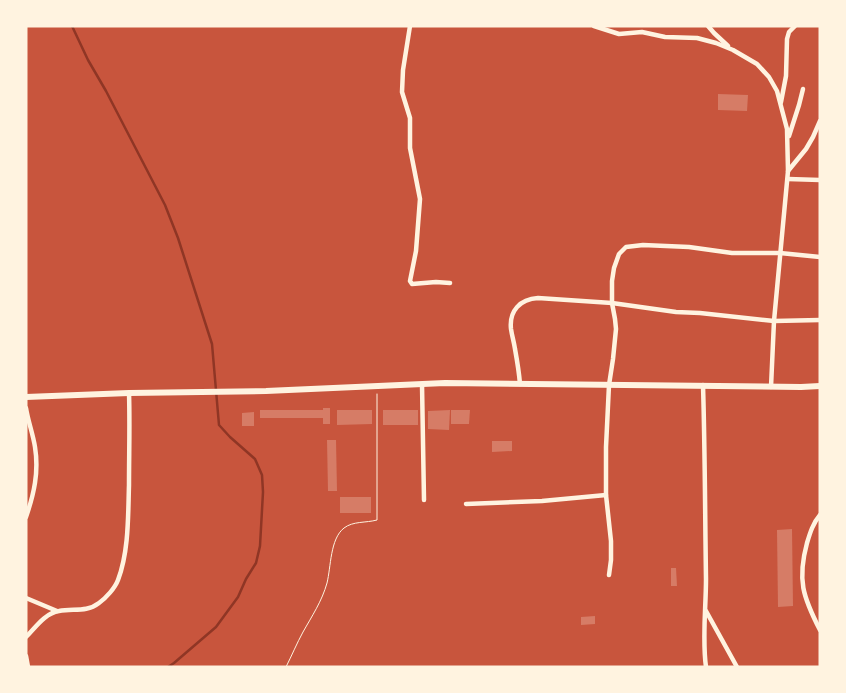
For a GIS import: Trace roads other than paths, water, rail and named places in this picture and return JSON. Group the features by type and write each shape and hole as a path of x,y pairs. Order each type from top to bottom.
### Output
{"main road":[{"path":"26,397 128,392 266,391 422,384 820,386"}],"street":[{"path":"594,26 619,34 642,32 697,38 716,43 733,50 757,64 769,77 776,91 787,129 788,179 774,320 771,387"},
{"path":"708,26 733,50"},
{"path":"780,104 786,76 787,39 789,32 795,26"},
{"path":"410,27 403,70 402,92 410,118 410,154 420,199 416,250 410,281 412,284 450,283"},
{"path":"788,140 804,89"},
{"path":"788,171 806,149 820,121"},
{"path":"788,179 820,180"},
{"path":"609,575 611,541 606,495 606,447 608,385 616,330 612,303 612,281 615,263 619,254 626,247 643,245 689,247 732,253 820,257"},
{"path":"520,384 511,321 518,306 530,298 612,303 676,312 774,320 820,320"},
{"path":"422,384 424,500"},
{"path":"703,385 706,667"},
{"path":"26,598 57,611 81,611 92,608 113,589 124,557 128,528 130,421 128,392"},
{"path":"26,408 35,445 37,463 36,482 26,517"},
{"path":"466,504 606,495"},
{"path":"820,514 810,530 802,560 802,584 805,597 820,630"},
{"path":"706,610 738,667"},
{"path":"26,637 43,620 57,611"},
{"path":"26,656 28,667"}],"waterway":[{"path":"72,26 165,205 178,238 212,344 219,425 255,459 262,475 260,546 256,563 238,597 216,627 168,667"}]}
